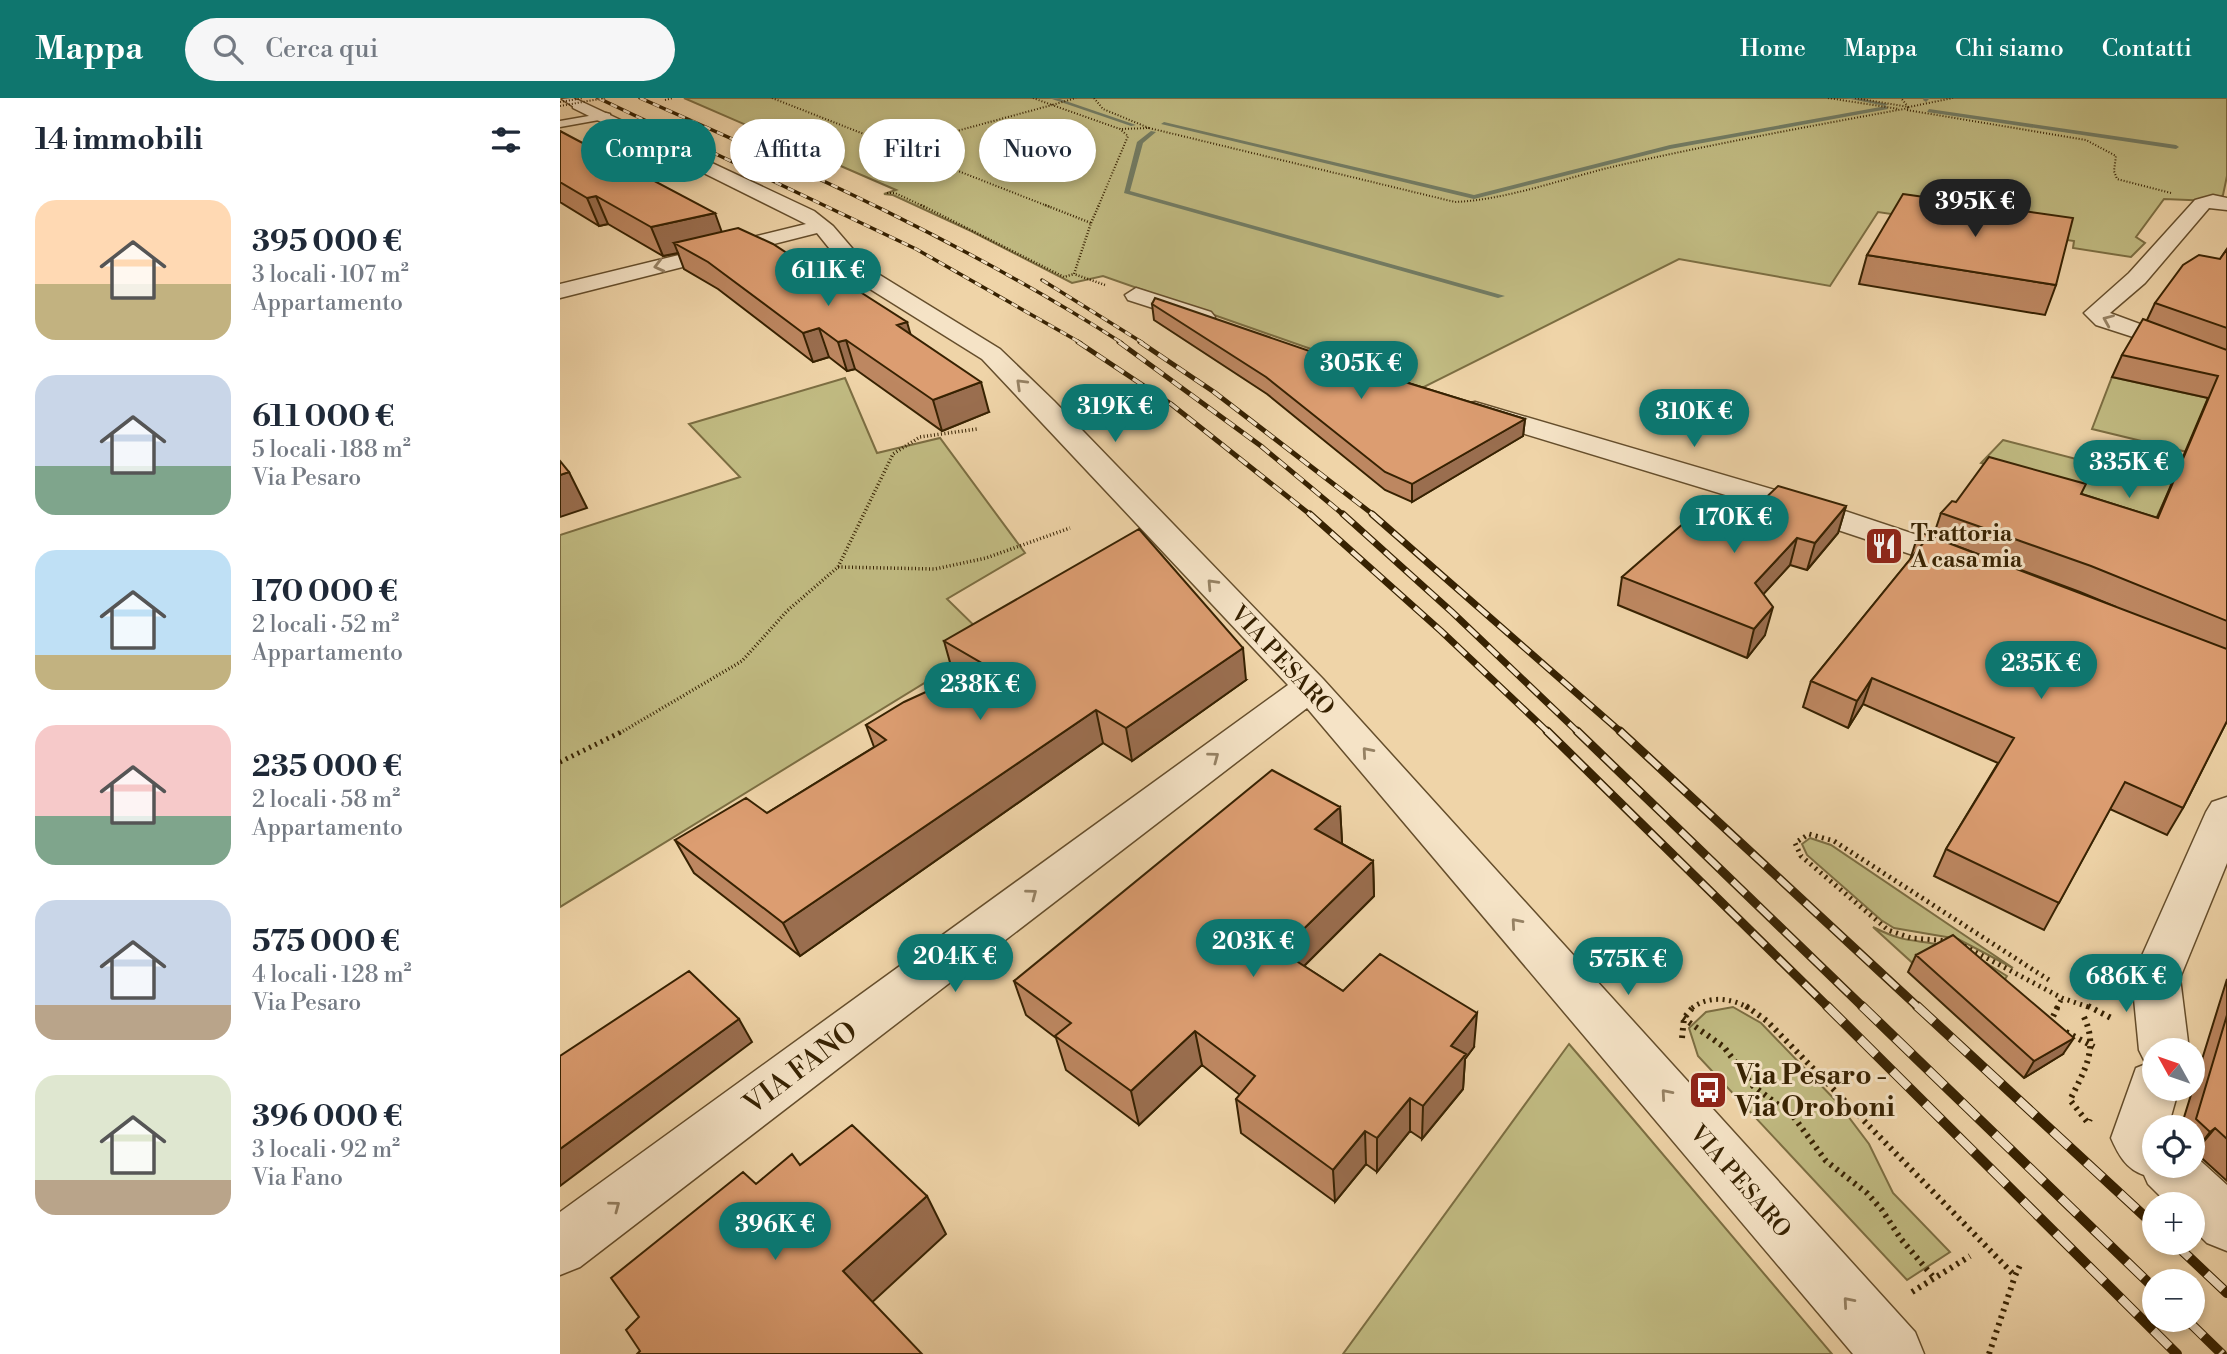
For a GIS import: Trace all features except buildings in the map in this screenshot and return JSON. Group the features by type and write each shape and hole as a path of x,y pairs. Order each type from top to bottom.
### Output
{"street":[{"name":"VIA PESARO","path":"570,102 606,107 807,215 862,274 991,355 1045,407 1310,687 1880,1339"},
{"path":"2220,202 2202,204 2145,269 2096,313 2104,320 2173,342 2227,365"},
{"path":"560,291 820,226"},
{"path":"1136,295 1224,325"},
{"path":"1455,403 1822,514 1993,573"},
{"name":"VIA FANO","path":"560,1247 1310,687"},
{"path":"2160,1038 2157,978 2227,812"},
{"path":"2180,1178 2227,1223"}],"lane":[{"path":"560,124 606,107"}],"path":[{"path":"665,100 673,98"},
{"path":"772,98 859,132"},
{"path":"1033,98 1120,129 1128,136 1091,223 1074,274"},
{"path":"965,128 1076,98"},
{"path":"1094,98 1103,109 1149,128 1455,202 1482,201 1554,180 1716,143 1906,110 1909,107"},
{"path":"1828,98 2086,140 2103,146 2116,156 2114,171 2118,179 2220,202"},
{"path":"1855,98 1909,107 1953,98"},
{"path":"1901,98 1909,107"},
{"path":"570,102 606,107"},
{"path":"1120,129 1149,128"},
{"path":"965,173 1091,223"},
{"path":"887,194 895,193 975,230 1064,277 1074,274 1136,295"},
{"path":"560,762 601,744 742,661 787,611 838,567 893,454 920,437 977,429"},
{"path":"838,567 936,569 986,558 1070,528"},
{"path":"2049,980 1835,841 1813,833 1799,837 1794,843 1801,856 1888,930 1911,938 1957,943 2062,998 2084,1004 2142,1046"},
{"path":"2062,998 2050,1023 2094,1047"},
{"path":"1683,1045 1683,1018 1690,1008 1701,1001 1735,1001 1768,1021 2015,1276"},
{"path":"2084,1017 2094,1036 2094,1047 2070,1100 2088,1123"},
{"path":"1683,1018 1724,1046 1748,1081 1793,1116 1826,1161 1867,1193 1882,1210 1901,1240 1935,1279"},
{"path":"1880,1339 1912,1292 1970,1256"},
{"path":"1989,1354 2021,1263"},
{"path":"1902,1282 1912,1292"}],"shaded area":[{"path":"684,98 2227,98 2227,176 2223,195 2213,201 2164,199 2136,237 2145,243 2131,257 2073,248 2074,241 1878,212 1830,286 1679,259 1422,388 1103,276 1072,283 971,231 893,195 884,194 896,190 878,182 965,182 965,119 859,119 859,174 845,168 845,119 732,119"},
{"path":"2112,377 2208,398 2187,452 2092,429"},
{"path":"845,378 877,453 940,438 1025,553 947,599 991,642 560,907 560,535 740,477 689,424"},
{"path":"2003,440 2172,484 2149,534 2032,477 1981,463"},
{"path":"1810,838 1831,845 2013,968 1958,939 1894,928 1881,920 1807,855 1802,844"},
{"path":"1873,927 1901,938 1960,950 2007,976 1995,994 1917,967"},
{"path":"1733,1007 1761,1023 1838,1103 1869,1144 1893,1193 1950,1252 1907,1280 1698,1056 1689,1028 1706,1012"},
{"path":"1569,1044 1594,1073 1832,1354 1343,1354"}],"waterway":[{"path":"1052,98 1133,125"},
{"path":"1849,98 1885,104"},
{"path":"1164,124 1474,197 1670,147 1886,108"},
{"path":"1929,111 2176,147"},
{"path":"1153,132 1140,142 1126,192 1501,296"}],"railway":[{"path":"598,98 916,249 1081,343"},
{"path":"640,98 886,211 1005,274 1122,343"},
{"path":"1042,280 1143,343"},
{"path":"1078,342 1171,404 1312,516"},
{"path":"1119,342 1261,446 1345,516"},
{"path":"1140,342 1214,392 1375,516"},
{"path":"1310,514 1441,631 1549,733"},
{"path":"1343,514 1452,612 1579,733"},
{"path":"1372,514 1622,733"},
{"path":"1547,731 1829,1008"},
{"path":"1577,731 1864,1008"},
{"path":"1620,731 1919,1008"},
{"path":"1827,1006 2177,1354"},
{"path":"1862,1006 2142,1276"},
{"path":"1917,1006 2142,1214"},
{"path":"2187,1255 2227,1293"},
{"path":"2199,1332 2222,1354"}],"place":[{"name":"Trattoria A casa mia","path":"1884,546"},
{"name":"Via Pesaro - Via Oroboni","path":"1708,1090"}]}
